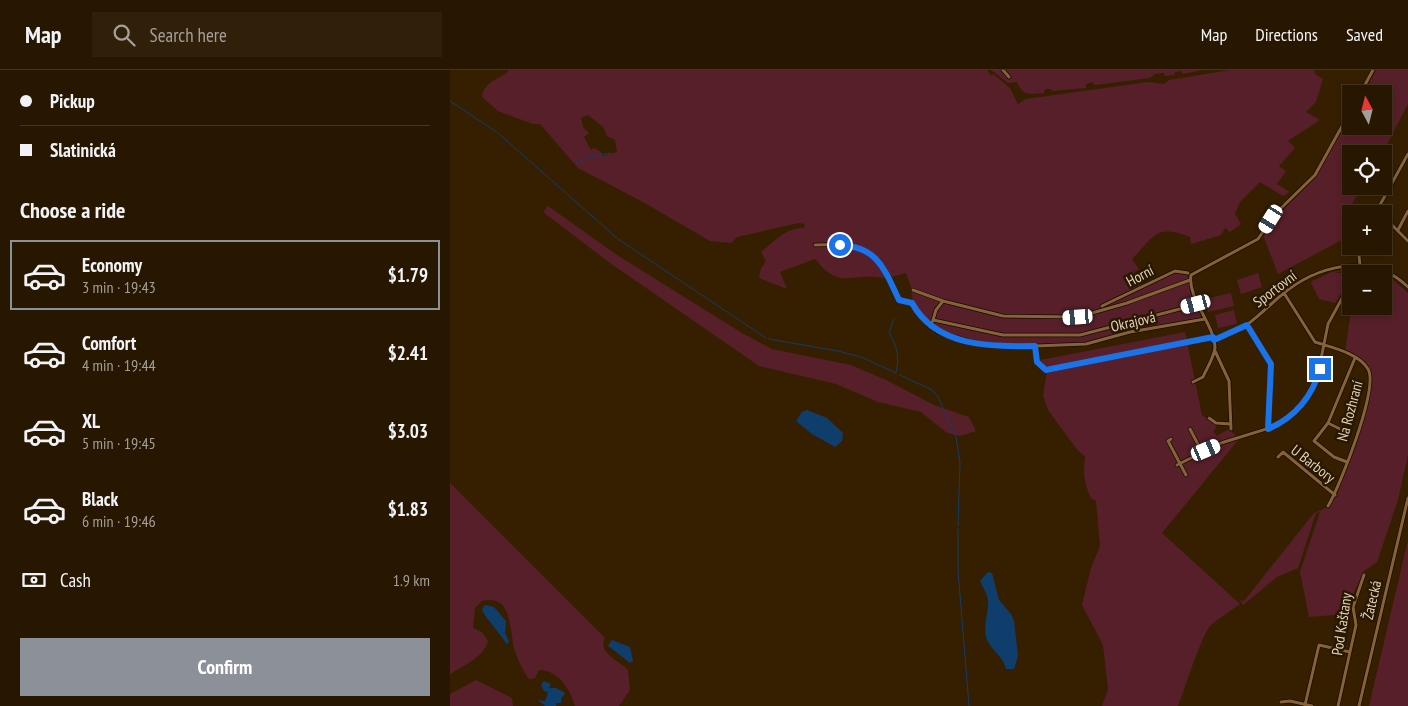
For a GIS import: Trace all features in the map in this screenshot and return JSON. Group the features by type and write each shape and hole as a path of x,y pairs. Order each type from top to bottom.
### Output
{"street":[{"path":"1003,70 1009,77"},
{"path":"1365,85 1373,70"},
{"path":"1231,429 1229,381 1198,304 1190,280 1190,274 1258,240 1275,214 1315,175 1342,128"},
{"path":"1382,205 1408,154"},
{"path":"1398,230 1408,211"},
{"path":"1392,224 1408,241"},
{"path":"815,246 853,246 877,260 891,279 899,300 912,303 930,327 936,310 944,300"},
{"path":"1359,255 1360,265"},
{"name":"Sportovní","path":"1035,346 1037,362 1041,368 1052,370 1213,338 1247,325 1284,293 1304,280 1317,274 1342,269"},
{"name":"Horní","path":"1102,306 1175,271 1190,274"},
{"name":"Sportovní","path":"1392,274 1408,287"},
{"path":"913,290 1003,316 1078,317 1127,303 1190,280"},
{"path":"1284,293 1313,340 1323,344"},
{"path":"1178,465 1221,443 1268,429 1287,419 1309,396 1320,369 1323,344 1331,317 1342,298"},
{"path":"933,320 1003,335 1080,335 1198,304"},
{"name":"Okrajová","path":"930,327 958,340 1009,347 1086,344 1130,332 1205,319"},
{"path":"1247,325 1271,364 1268,429"},
{"name":"Na Rozhraní","path":"1323,344 1336,346 1355,358 1369,370 1371,381 1361,425 1335,495 1328,506"},
{"path":"1194,382 1203,377 1215,350"},
{"path":"1347,462 1334,457 1312,442 1328,424 1355,358"},
{"path":"1209,418 1216,423 1230,424"},
{"path":"1328,424 1342,430"},
{"path":"1190,429 1202,452"},
{"path":"1168,441 1178,465 1186,475"},
{"name":"U Barbory","path":"1278,457 1285,450 1335,495"},
{"name":"Žatecká","path":"1359,706 1408,498"},
{"name":"Pod Kaštany","path":"1338,706 1356,625 1353,607 1364,575"},
{"path":"1305,704 1319,645 1350,652"},
{"path":"1281,702 1312,706"}],"shaded area":[{"path":"508,70 987,70 991,76 993,74 1010,88 1018,104 1026,99 1148,82 1164,84 1169,80 1230,70 1314,70 1315,74 1323,79 1316,102 1306,112 1320,120 1288,141 1295,148 1279,166 1286,171 1277,184 1290,192 1283,196 1260,182 1240,202 1235,214 1241,224 1230,232 1225,228 1221,235 1191,244 1190,237 1169,231 1162,232 1156,234 1132,259 1139,269 1134,272 1144,288 1176,272 1187,274 1201,318 1123,332 1083,343 1013,345 970,341 942,332 919,313 913,303 911,287 906,273 891,277 883,262 888,279 878,277 836,277 823,268 815,259 780,272 787,289 759,278 761,268 766,261 761,252 786,232 804,228 805,224 799,223 737,237 731,243 710,241 643,202 578,168 540,124 533,124 498,111 482,97 483,92 488,85 507,73","holes":["588,115 603,127 607,136 615,140 617,152 602,156 601,152 594,148 591,150 584,137 589,133 583,127 581,118"]},
{"path":"991,70 1202,70 1183,74 1181,71 1175,72 1174,75 1165,76 1164,73 1155,74 1150,78 1095,85 1092,82 1086,84 1086,88 1052,91 1051,89 1045,89 1044,93 1027,94 1019,87 1017,82 1008,83"},
{"path":"1376,70 1408,70 1408,104 1392,135 1392,85 1368,85"},
{"path":"1342,131 1342,135 1392,135 1387,145 1342,145 1342,195 1357,195 1351,205 1342,205 1342,240 1278,274 1263,235 1273,220 1315,178"},
{"path":"548,206 617,255 742,333 772,349 851,365 886,380 934,405 969,417 976,431 960,436 947,433 921,412 878,402 836,384 759,366 610,263 543,212"},
{"path":"1342,270 1334,273 1342,273 1342,292 1335,303 1319,299 1311,283 1332,272"},
{"path":"1258,273 1262,287 1241,294 1237,280"},
{"path":"1392,279 1408,293 1408,455 1398,500 1377,562 1364,571 1349,603 1349,614 1309,617 1300,572 1320,512 1316,513 1298,568 1277,577 1243,605 1240,600 1244,601 1314,513 1328,506 1340,484 1361,423 1371,378 1365,366 1345,352 1351,315 1392,315"},
{"path":"1231,293 1234,306 1208,312 1205,299"},
{"path":"1234,310 1237,324 1218,328 1215,315"},
{"path":"1185,332 1202,415 1217,426 1213,432 1217,436 1229,429 1239,439 1162,533 1240,604 1214,622 1207,630 1178,706 1102,706 1108,689 1103,645 1082,605 1091,568 1100,546 1096,501 1091,498 1085,482 1085,456 1078,451 1048,410 1043,395 1047,371 1081,364 1080,361 1048,367 1040,360"},
{"path":"450,483 605,638 604,648 610,656 628,670 630,690 619,706 575,706 567,687 552,673 539,670 535,678 529,679 515,651 505,609 500,603 492,600 482,601 475,608 473,628 482,632 488,641 486,646 478,656 450,674"},
{"path":"1408,540 1408,706 1369,706"},
{"path":"476,680 512,698 513,706 450,706 450,694"}],"water":[{"path":"807,410 827,418 843,433 842,441 835,447 812,434 796,421 802,412"},
{"path":"988,572 992,573 999,600 1011,614 1014,621 1018,656 1014,669 1006,669 1003,661 987,640 985,625 988,600 980,581"},
{"path":"485,605 494,607 506,621 505,633 509,642 507,644 484,614 482,609"},
{"path":"612,640 630,647 633,661 630,663 608,646"},
{"path":"544,681 551,684 549,688 556,688 565,693 561,703 557,703 556,706 545,706 538,700 545,701 548,692 544,691 541,685"}],"waterway":[{"path":"450,101 498,133 618,239 766,338"},
{"path":"576,163 589,157 611,153"},
{"path":"894,319 889,333 897,352 896,372"},
{"path":"769,339 861,357 896,373"},
{"path":"900,375 932,390 938,397 956,437 960,463 958,526"},
{"path":"958,529 958,570 969,706"}],"route":[{"path":"840,245 853,246 877,260 891,279 899,300 912,303 930,327 938,332 958,340 975,343 1009,347 1035,346 1035,358 1040,366 1046,370 1213,337 1214,340 1247,325 1271,364 1268,429 1276,426 1298,410 1309,396 1320,369"}]}
